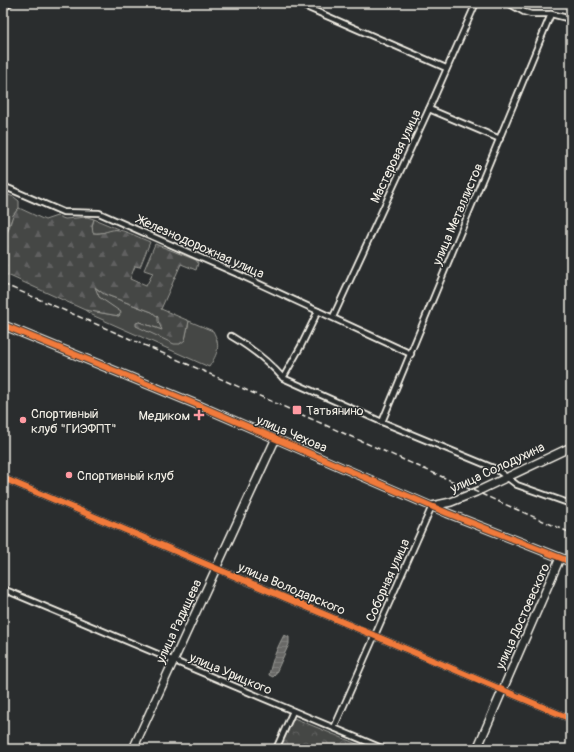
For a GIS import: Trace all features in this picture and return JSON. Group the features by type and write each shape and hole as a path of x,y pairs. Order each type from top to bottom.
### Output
{"street":[{"path":"3,8 10,3"},
{"path":"297,3 446,68"},
{"name":"Мастеровая улица","path":"333,317 476,3"},
{"path":"508,3 524,12 531,14 551,14 571,19"},
{"name":"улица Металлистов","path":"382,422 551,14"},
{"path":"429,109 500,139"},
{"name":"Железнодорожная улица","path":"3,186 63,212 99,213 333,317 411,354"},
{"path":"283,378 318,311"},
{"name":"улица Чехова","path":"3,326 276,438 448,513 571,562"},
{"path":"231,336 250,348 274,368 283,378 382,422 496,469 517,486 571,504"},
{"name":"улица Радищева","path":"133,749 276,438"},
{"name":"улица Солодухина","path":"432,506 451,502 476,492 571,446"},
{"name":"улица Володарского","path":"3,478 571,719"},
{"path":"448,513 447,507 451,502"},
{"name":"Соборная улица","path":"334,728 432,506"},
{"name":"улица Достоевского","path":"477,749 560,558"},
{"name":"улица Урицкого","path":"3,589 334,728 373,747 384,749"},
{"path":"276,749 293,711"}],"green space":[{"path":"3,193 14,197 19,201 19,208 16,211 3,238"},
{"path":"19,208 45,220 57,216 65,219 87,217 94,219 92,226 93,233 119,230 150,242 140,267 135,266 130,279 146,286 153,273 144,270 155,244 196,260 198,263 196,270 181,264 161,309 189,321 185,340 180,344 174,344 136,326 136,323 139,322 162,330 158,317 152,312 104,294 95,287 99,297 121,312 119,316 85,310 3,273 3,238 8,231 13,215"},
{"path":"94,219 118,229 103,233 93,233 92,226"},
{"path":"94,287 104,294 152,312 158,317 162,330 139,322 185,340 189,321 213,331 218,345 215,358 209,367 92,315 85,310 119,316 120,312 99,297"},
{"path":"294,718 369,749 280,749"}],"shaded area":[{"path":"284,635 289,637 289,644 273,677 269,675 270,670 275,654"}],"railway":[{"path":"3,284 571,533"}],"cycle path":[{"path":"3,325 198,405 447,513 571,562"},
{"path":"3,478 571,719"}],"place":[{"name":"Татьянино","path":"297,410"},
{"name":"Медиком","path":"199,415"},
{"name":"Спортивный клуб \"ГИЭФПТ\"","path":"23,420"},
{"name":"Спортивный клуб","path":"69,475"}]}
